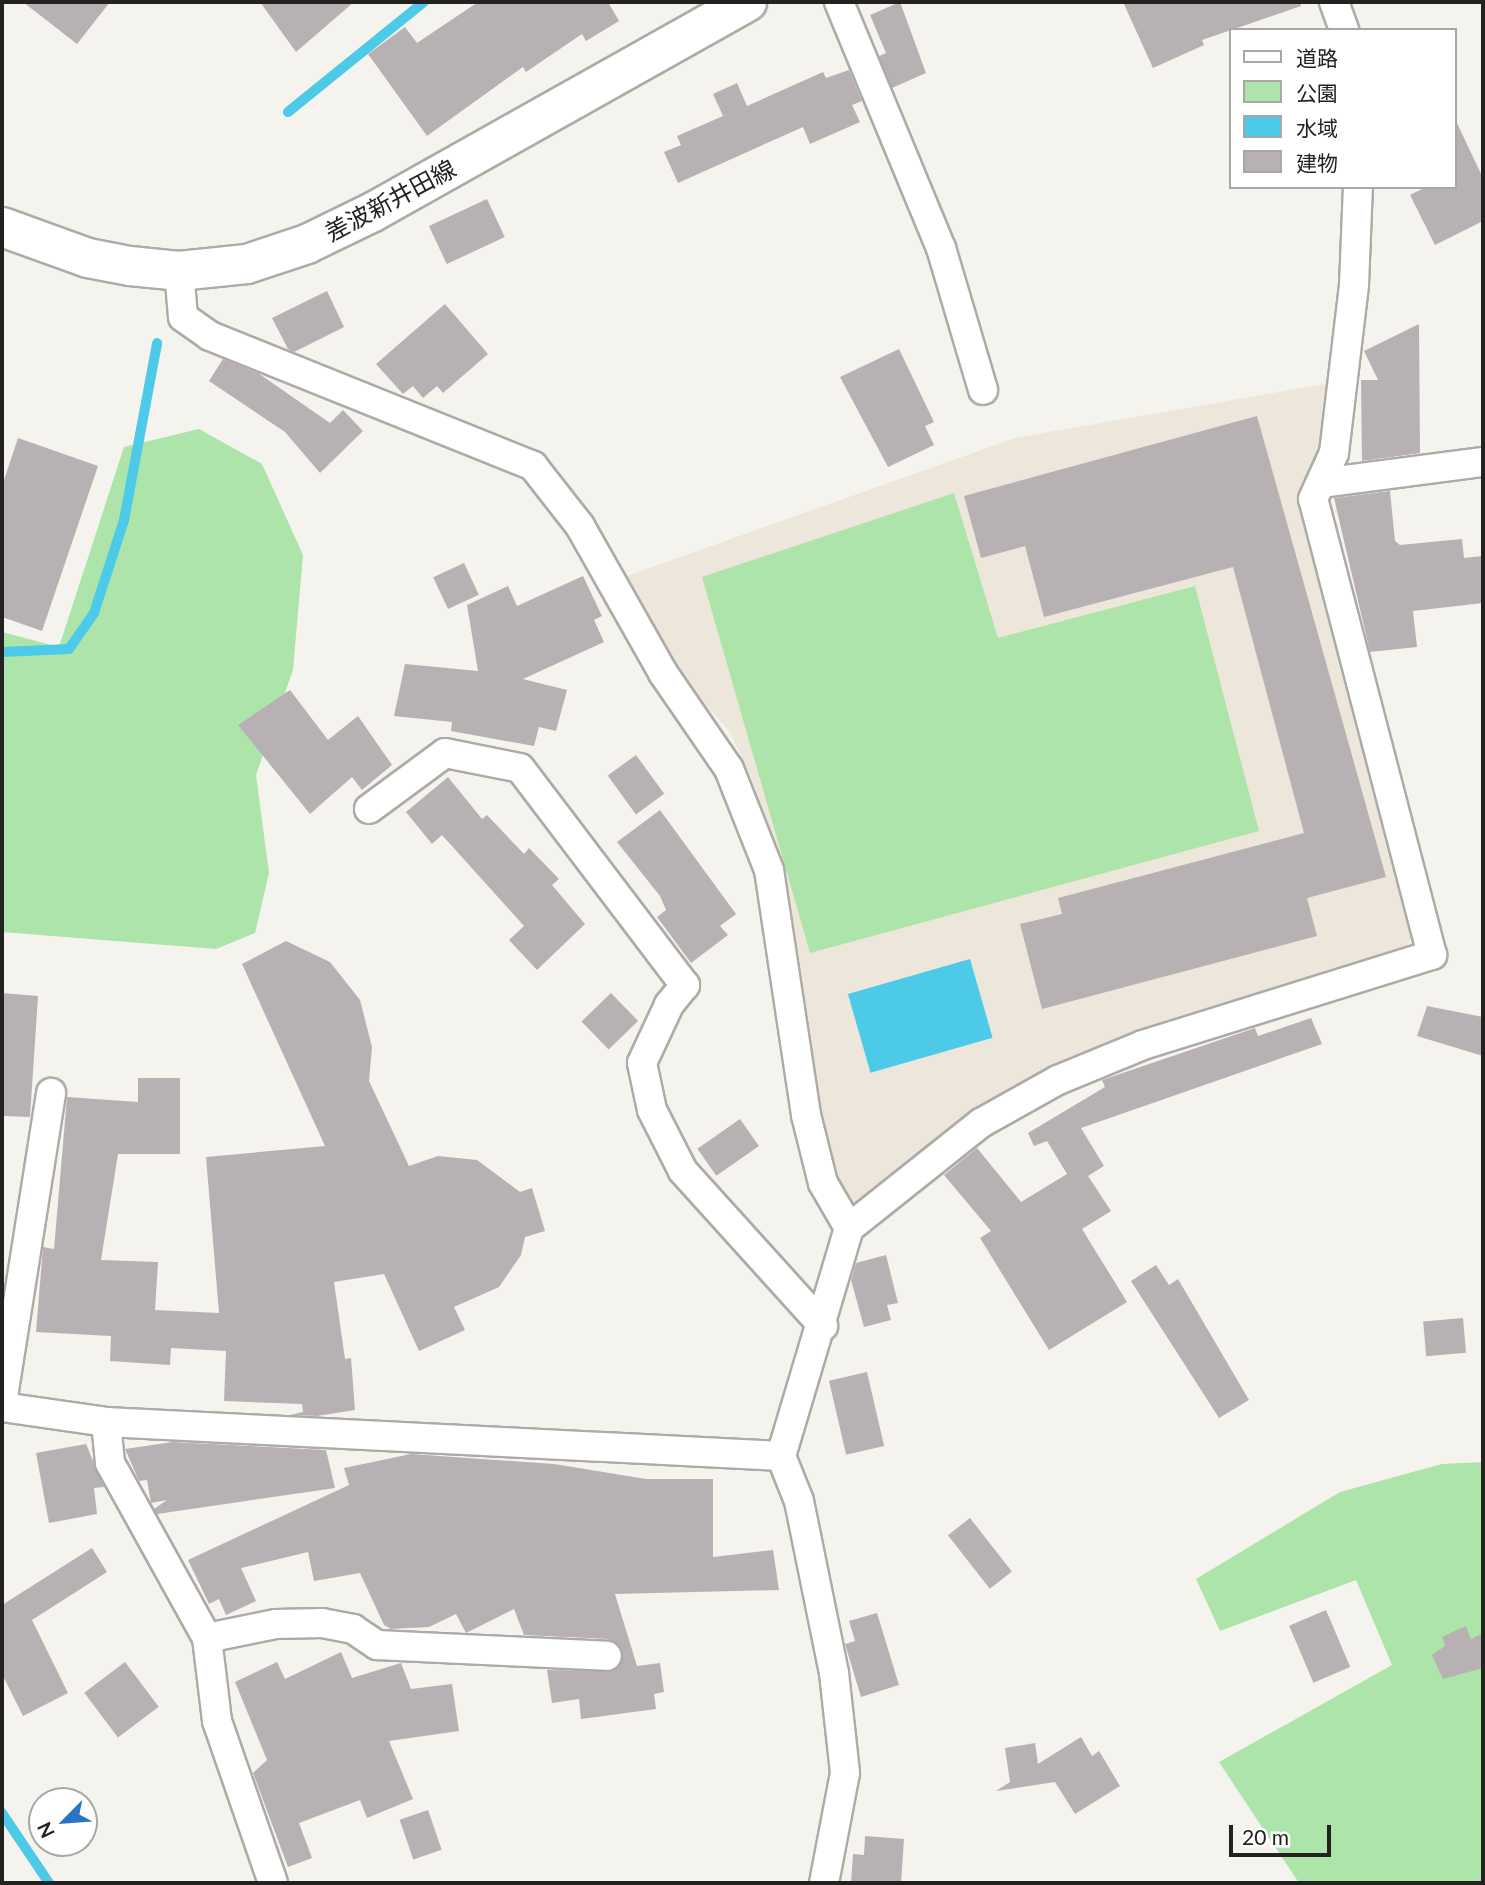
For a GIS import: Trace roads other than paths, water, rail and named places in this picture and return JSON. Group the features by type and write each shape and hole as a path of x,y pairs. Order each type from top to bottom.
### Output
{"main road":[{"name":"差波新井田線","path":"2,227 88,258 178,271 247,264 307,244 747,2"}],"street":[{"path":"839,2 941,248 983,390"},
{"path":"1334,2 1343,28"},
{"path":"824,1883 845,1773 834,1673 799,1501 781,1456 823,1325 849,1228 981,1123 1058,1080 1143,1045 1432,955 1313,499 1334,453 1354,285 1358,189"},
{"path":"178,271 183,317 209,336 533,466 580,526 663,673 729,769 769,870 806,1115 823,1183 849,1228"},
{"path":"1321,483 1483,462"},
{"path":"369,809 444,753 520,768 685,985 669,1005 642,1063 652,1110 683,1171 823,1325"},
{"path":"51,1093 2,1405 106,1422 781,1456"},
{"path":"106,1422 110,1463 206,1638 217,1721 273,1883"},
{"path":"206,1638 276,1624 322,1623 353,1629 377,1645 607,1656"}],"water":[{"path":"970,959 993,1038 871,1073 848,994"}],"waterway":[{"path":"288,112 424,2"},
{"path":"2,652 69,649 94,613 124,520 157,343"},
{"path":"2,1813 49,1883"}]}
